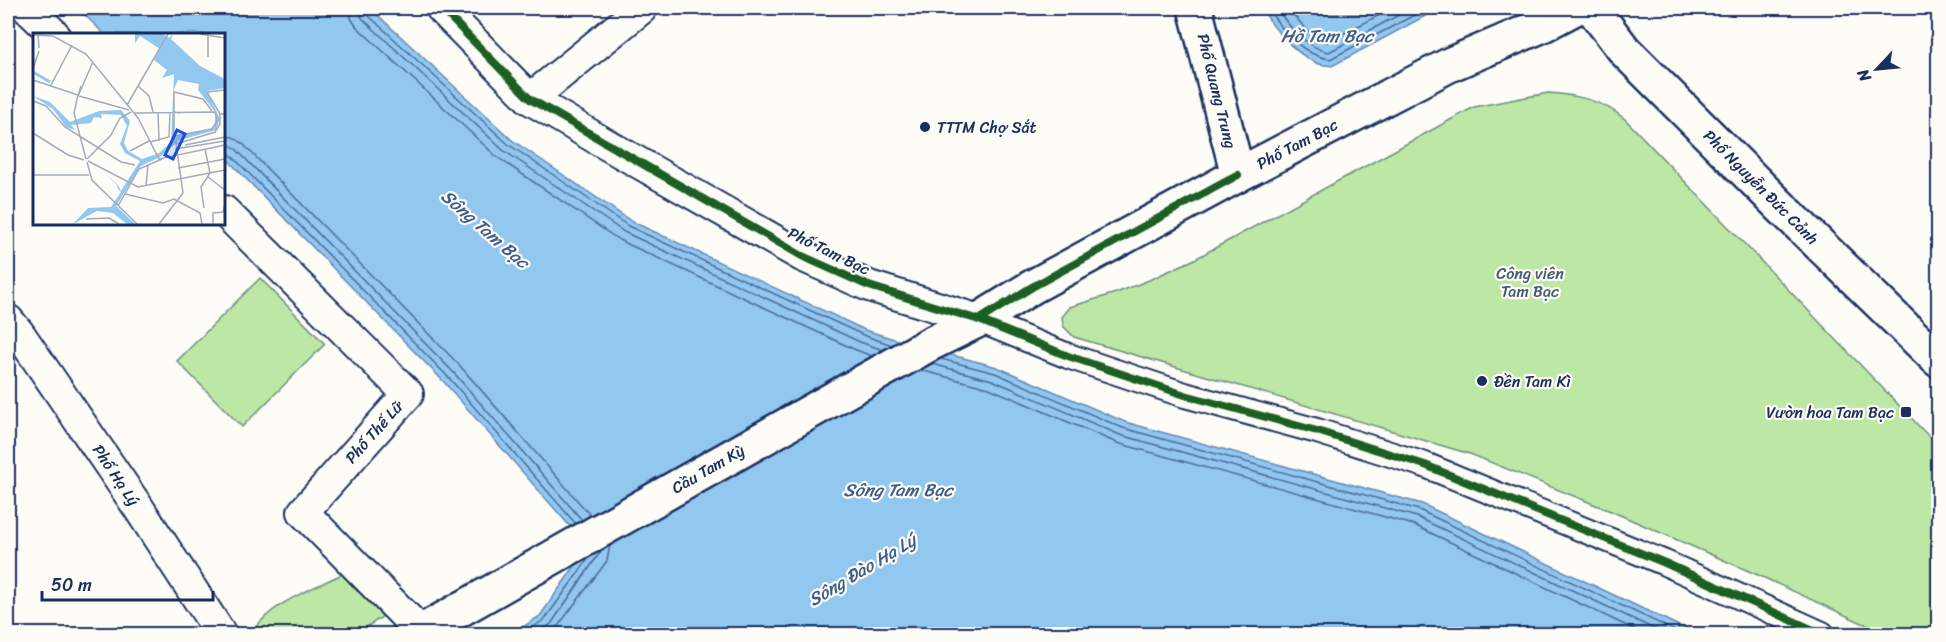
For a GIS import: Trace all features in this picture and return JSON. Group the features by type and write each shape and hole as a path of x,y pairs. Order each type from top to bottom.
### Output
{"main road":[{"name":"Phố Quang Trung","path":"1195,8 1238,175"},
{"name":"Phố Tam Bạc","path":"979,320 1032,287 1238,175 1451,64 1543,26 1575,8"},
{"name":"Phố Nguyễn Đức Cảnh","path":"1592,8 1625,51 1938,360"},
{"name":"Cầu Tam Kỳ","path":"419,633 930,344 979,320"}],"street":[{"path":"27,8 53,33"},
{"name":"Phố Tam Bạc","path":"441,8 530,99 802,256 870,286 979,320"},
{"path":"530,99 642,8"},
{"name":"Phố Thế Lữ","path":"225,212 408,394 303,512 419,633"},
{"name":"Phố Hạ Lý","path":"8,320 132,498 221,634"},
{"path":"979,320 1068,357 1174,391 1317,431 1425,465 1665,563 1822,634"}],"green space":[{"name":"Công viên Tam Bạc","path":"1548,93 1569,95 1598,103 1625,119 1938,446 1938,634 1886,634 1613,512 1470,454 1074,337 1063,326 1062,317 1070,307 1116,293 1193,260 1474,107"},
{"path":"260,278 325,344 242,427 177,361"},
{"path":"342,574 385,615 356,634 254,634 253,631 261,621 282,604"}],"water":[{"path":"78,8 370,8 512,140 631,221 865,330 997,367 1125,422 1422,504 1696,634 512,634 540,616 588,547 444,382 225,157 225,33 103,33"},
{"name":"Hồ Tam Bạc","path":"1262,8 1440,8 1332,66 1316,63 1298,51 1277,31"}],"cycle path":[{"path":"441,8 530,99 802,256 869,286 979,320 1068,356 1185,395 1317,431 1425,465 1665,563 1822,634"},
{"path":"979,320 1032,287 1238,175"}],"place":[{"name":"TTTM Chợ Sắt","path":"925,127"},
{"name":"Đền Tam Kì","path":"1482,381"},
{"name":"Vườn hoa Tam Bạc","path":"1906,412"}],"water label":[{"name":"Sông Tam Bạc","path":"485,229"},
{"name":"Sông Tam Bạc","path":"898,490"},
{"name":"Sông Đào Hạ Lý","path":"862,570"}]}
